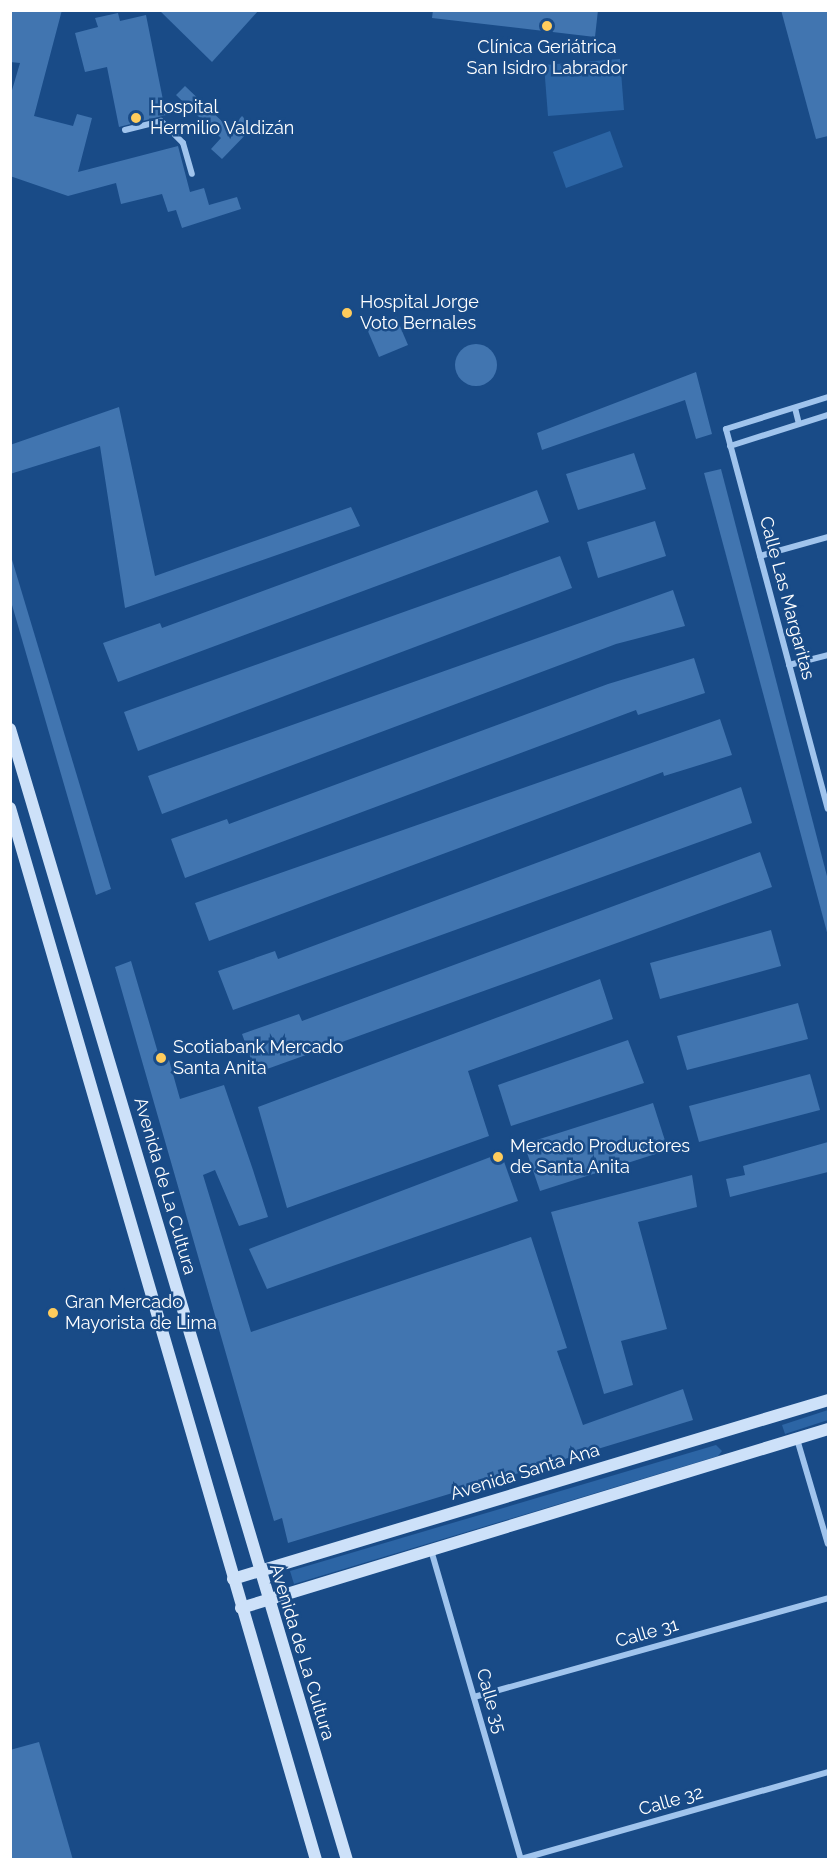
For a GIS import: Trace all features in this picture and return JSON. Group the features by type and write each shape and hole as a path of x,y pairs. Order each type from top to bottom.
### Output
{"main road":[{"name":"Avenida de La Cultura","path":"10,729 258,1571 347,1860"},
{"path":"10,808 232,1579 316,1860"},
{"name":"Avenida Santa Ana","path":"232,1579 828,1400"},
{"path":"241,1608 828,1429"}],"street":[{"path":"125,130 161,121 183,143 192,174"},
{"path":"800,424 795,408 828,397"},
{"name":"Calle Las Margaritas","path":"795,408 726,429 828,809"},
{"path":"730,446 828,415"},
{"path":"760,556 828,537"},
{"path":"789,665 828,655"},
{"path":"797,1438 828,1544"},
{"name":"Calle 35","path":"431,1550 521,1859"},
{"name":"Calle 31","path":"474,1697 828,1598"},
{"name":"Calle 32","path":"521,1859 828,1772"}],"shaded area":[{"path":"620,59 624,110 548,116 544,65"},
{"path":"610,131 623,167 566,188 553,152"},
{"path":"828,1410 828,1420 785,1434 782,1425"},
{"path":"716,1445 722,1451 718,1456 294,1584 290,1571"}],"building":[{"path":"10,10 62,10 34,116 73,126 77,114 92,118 78,172 178,146 190,192 204,188 209,205 237,197 241,209 182,228 176,210 168,212 162,194 121,204 116,183 68,196 10,176 10,97 20,63 10,62"},
{"path":"159,10 259,10 212,62"},
{"name":"Clínica Geriátrica San Isidro Labrador","path":"433,10 598,10 595,37 432,18"},
{"path":"781,10 828,10 828,136 816,139"},
{"path":"118,13 120,21 146,15 166,115 119,127 107,67 85,72 75,33 98,27 95,18"},
{"path":"185,86 230,129 242,116 253,127 222,159 211,149 221,138 176,95"},
{"path":"396,317 408,345 379,357 367,329"},
{"path":"476,344 484,345 491,350 496,357 496,373 491,380 484,385 476,386 468,385 461,380 456,373 455,365 456,357 461,350 468,345"},
{"path":"696,372 712,434 696,439 685,400 542,450 537,433"},
{"path":"119,407 155,576 351,507 360,526 125,608 100,446 10,474 10,445"},
{"path":"634,453 646,489 578,510 566,474"},
{"path":"721,469 828,880 828,936 704,473"},
{"path":"537,490 549,522 118,682 103,643 160,623 162,628"},
{"path":"655,521 666,556 598,578 587,542"},
{"path":"10,553 111,889 96,895 10,598"},
{"path":"560,556 572,588 138,751 124,712"},
{"path":"673,590 685,626 616,644 162,814 148,776"},
{"path":"694,658 705,693 638,715 636,710 185,878 171,839 227,819 229,824 608,684"},
{"path":"720,719 732,755 664,776 663,772 209,941 195,903"},
{"path":"741,787 752,823 233,1010 218,971 275,951 278,959"},
{"path":"760,852 772,887 256,1073 242,1034 299,1014 302,1021"},
{"path":"771,930 781,966 660,999 650,963"},
{"path":"131,961 161,1063 169,1060 180,1099 224,1085 253,1170 268,1217 239,1226 215,1170 203,1175 251,1332 531,1237 567,1348 557,1351 583,1425 683,1389 693,1420 288,1543 282,1518 274,1521 115,967"},
{"path":"600,979 613,1019 468,1071 489,1136 287,1208 258,1107"},
{"path":"798,1003 808,1039 687,1070 677,1036"},
{"path":"628,1040 644,1083 511,1126 498,1085"},
{"path":"810,1074 820,1110 699,1142 689,1106"},
{"path":"653,1103 668,1150 540,1191 524,1144"},
{"path":"828,1142 828,1172 730,1197 726,1179 745,1175 743,1166"},
{"path":"501,1153 518,1201 267,1289 249,1249"},
{"path":"692,1175 697,1207 638,1222 667,1329 621,1341 633,1385 604,1394 551,1212"},
{"path":"39,1742 73,1860 10,1860 10,1750"}],"place":[{"name":"Clínica Geriátrica San Isidro Labrador","path":"547,26"},
{"name":"Hospital Hermilio Valdizán","path":"136,118"},
{"name":"Hospital Jorge Voto Bernales","path":"347,313"},
{"name":"Scotiabank Mercado Santa Anita","path":"161,1058"},
{"name":"Mercado Productores de Santa Anita","path":"498,1157"},
{"name":"Gran Mercado Mayorista de Lima","path":"53,1313"}]}
